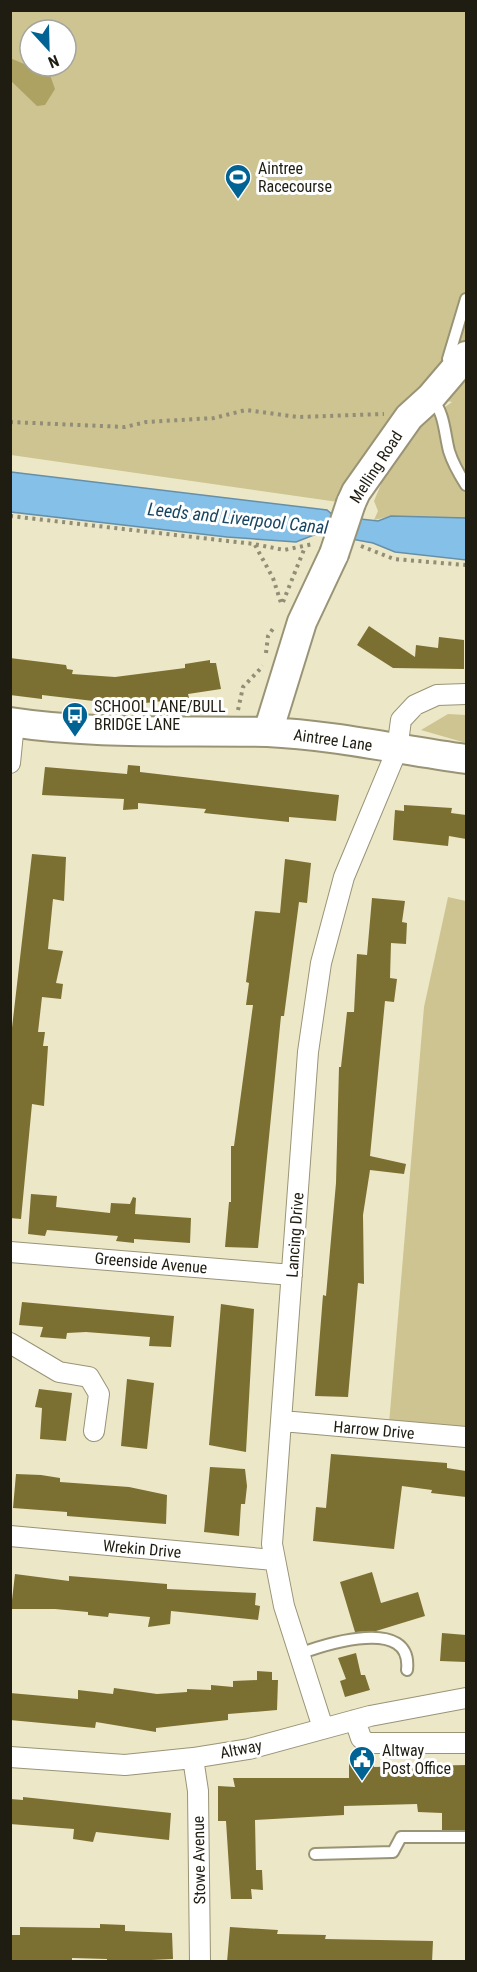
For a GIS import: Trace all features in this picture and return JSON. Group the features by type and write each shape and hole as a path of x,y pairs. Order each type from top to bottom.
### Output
{"main road":[{"name":"Melling Road","path":"268,732 302,622 338,547 356,492 404,423 461,363"},
{"name":"Aintree Lane","path":"13,722 111,731 268,732 330,738 466,759"}],"street":[{"path":"397,750 401,720 415,705 437,695 466,693"},
{"path":"10,763 13,722"},
{"name":"Lancing Drive","path":"323,1728 284,1606 272,1544 308,1052 321,963 344,877 397,750"},
{"name":"Greenside Avenue","path":"10,1252 292,1275"},
{"path":"10,1343 59,1372 89,1377 96,1385 99,1394 94,1431"},
{"name":"Harrow Drive","path":"282,1421 466,1437"},
{"name":"Wrekin Drive","path":"10,1536 274,1560"},
{"name":"Altway","path":"10,1757 125,1765 193,1758 249,1749 355,1720 444,1700 466,1698"},
{"path":"355,1720 362,1738 367,1743 376,1745 466,1743"},
{"name":"Stowe Avenue","path":"193,1758 198,1791 200,1962"}],"lane":[{"path":"461,363 448,359 466,299"},
{"path":"431,397 441,410 454,465 466,485"},
{"path":"299,1654 330,1643 369,1637 390,1641 405,1652 408,1659 407,1670"},
{"path":"315,1854 393,1852 401,1837 466,1836"}],"path":[{"path":"10,422 125,427 146,422 214,418 246,410 298,417 381,412 404,423"},
{"path":"10,516 254,544 284,550 305,547 338,547 394,558 466,565"},
{"path":"254,544 273,578 282,603"},
{"path":"279,614 305,547"},
{"path":"234,732 243,687 265,663 268,636 275,625"}],"shaded area":[{"name":"Aintree Racecourse","path":"10,11 466,11 466,518 391,516 374,520 378,511 374,501 387,470 417,427 452,402 413,394 392,418 345,503 11,455"},
{"path":"10,58 18,61 18,78 51,78 55,89 45,105 37,106 11,81"},
{"path":"448,714 466,715 466,743 421,730"},
{"path":"448,897 466,901 466,1431 389,1424 424,1007"}],"water":[{"name":"Leeds and Liverpool Canal","path":"11,472 327,510 334,516 378,521 391,516 466,518 466,560 395,552 373,543 319,533 296,542 227,537 11,512"}],"building":[{"path":"369,626 415,657 416,645 438,648 439,637 464,640 464,669 393,668 357,645"},
{"path":"10,658 66,665 67,669 73,670 72,674 115,677 185,668 185,664 210,660 210,663 216,663 221,689 188,694 189,698 128,705 42,695 42,699 10,695"},
{"path":"128,765 140,766 140,772 339,795 336,821 289,817 289,822 204,813 206,809 138,803 138,809 123,810 124,799 42,795 45,767 127,774"},
{"path":"404,805 452,808 451,813 466,815 466,839 449,836 448,846 393,840 395,810 404,811"},
{"path":"32,854 66,857 64,901 53,899 48,949 63,951 56,983 63,984 61,999 42,997 38,1032 45,1032 43,1046 48,1046 44,1106 32,1104 21,1219 10,1218 10,1045"},
{"path":"285,859 311,863 307,903 299,902 284,1016 281,1016 258,1248 225,1247 229,1202 231,1202 231,1146 234,1146 253,1005 246,1005 249,983 246,982 255,911 280,913"},
{"path":"372,898 405,901 402,922 407,923 406,944 391,943 390,978 397,979 394,1002 385,1001 370,1156 406,1164 404,1174 370,1170 363,1215 364,1284 358,1283 348,1397 315,1396 323,1295 326,1296 336,1183 339,1067 341,1067 347,1012 354,1012 357,954 367,955"},
{"path":"31,1194 57,1196 56,1207 110,1213 111,1203 130,1204 133,1197 136,1198 135,1214 191,1218 190,1243 134,1239 134,1243 116,1241 118,1236 47,1230 45,1236 28,1234"},
{"path":"22,1302 174,1316 171,1347 149,1346 150,1337 86,1332 67,1333 66,1339 40,1337 43,1327 19,1325"},
{"path":"221,1304 254,1309 246,1452 209,1445"},
{"path":"127,1379 154,1383 147,1449 121,1446"},
{"path":"39,1389 72,1393 66,1441 40,1439 42,1408 35,1407"},
{"path":"331,1454 447,1463 447,1468 466,1471 466,1497 431,1493 432,1490 402,1486 394,1549 313,1541 316,1507 326,1508"},
{"path":"210,1467 245,1469 247,1486 245,1504 241,1504 239,1536 204,1532"},
{"path":"16,1474 60,1478 60,1482 129,1487 167,1495 166,1524 67,1516 67,1512 13,1508"},
{"path":"372,1572 381,1603 418,1592 425,1616 376,1631 355,1632 340,1582"},
{"path":"15,1574 69,1581 69,1576 167,1584 167,1589 256,1593 255,1605 260,1606 258,1620 171,1611 170,1624 148,1627 150,1617 109,1613 108,1617 88,1615 88,1612 55,1609 11,1609"},
{"path":"442,1633 466,1635 466,1662 440,1661"},
{"path":"356,1653 361,1675 365,1675 370,1690 345,1697 340,1681 346,1679 338,1658"},
{"path":"257,1671 272,1672 272,1680 278,1680 277,1710 228,1714 228,1720 156,1728 156,1732 96,1722 95,1728 10,1720 10,1693 78,1699 78,1690 113,1694 114,1688 157,1694 187,1692 187,1689 211,1690 211,1685 233,1687 233,1681 257,1680"},
{"path":"349,1759 374,1759 374,1767 466,1765 466,1830 442,1830 442,1813 418,1812 417,1804 344,1806 344,1815 255,1820 256,1870 262,1870 263,1890 251,1889 252,1899 231,1899 226,1821 218,1821 218,1786 235,1787 233,1778 349,1778"},
{"path":"23,1797 171,1813 169,1840 96,1832 93,1842 73,1839 74,1829 10,1824 10,1799 23,1800"},
{"path":"100,1924 125,1925 125,1931 172,1933 173,1959 107,1962 107,1959 72,1958 72,1962 10,1962 10,1935 20,1935 20,1927 100,1928"},
{"path":"230,1927 278,1930 277,1934 326,1935 325,1939 433,1941 432,1962 227,1962"}],"place":[{"name":"Aintree Racecourse","path":"238,200"},
{"name":"SCHOOL LANE/BULL BRIDGE LANE","path":"75,738"},
{"name":"Altway Post Office","path":"362,1782"}]}
